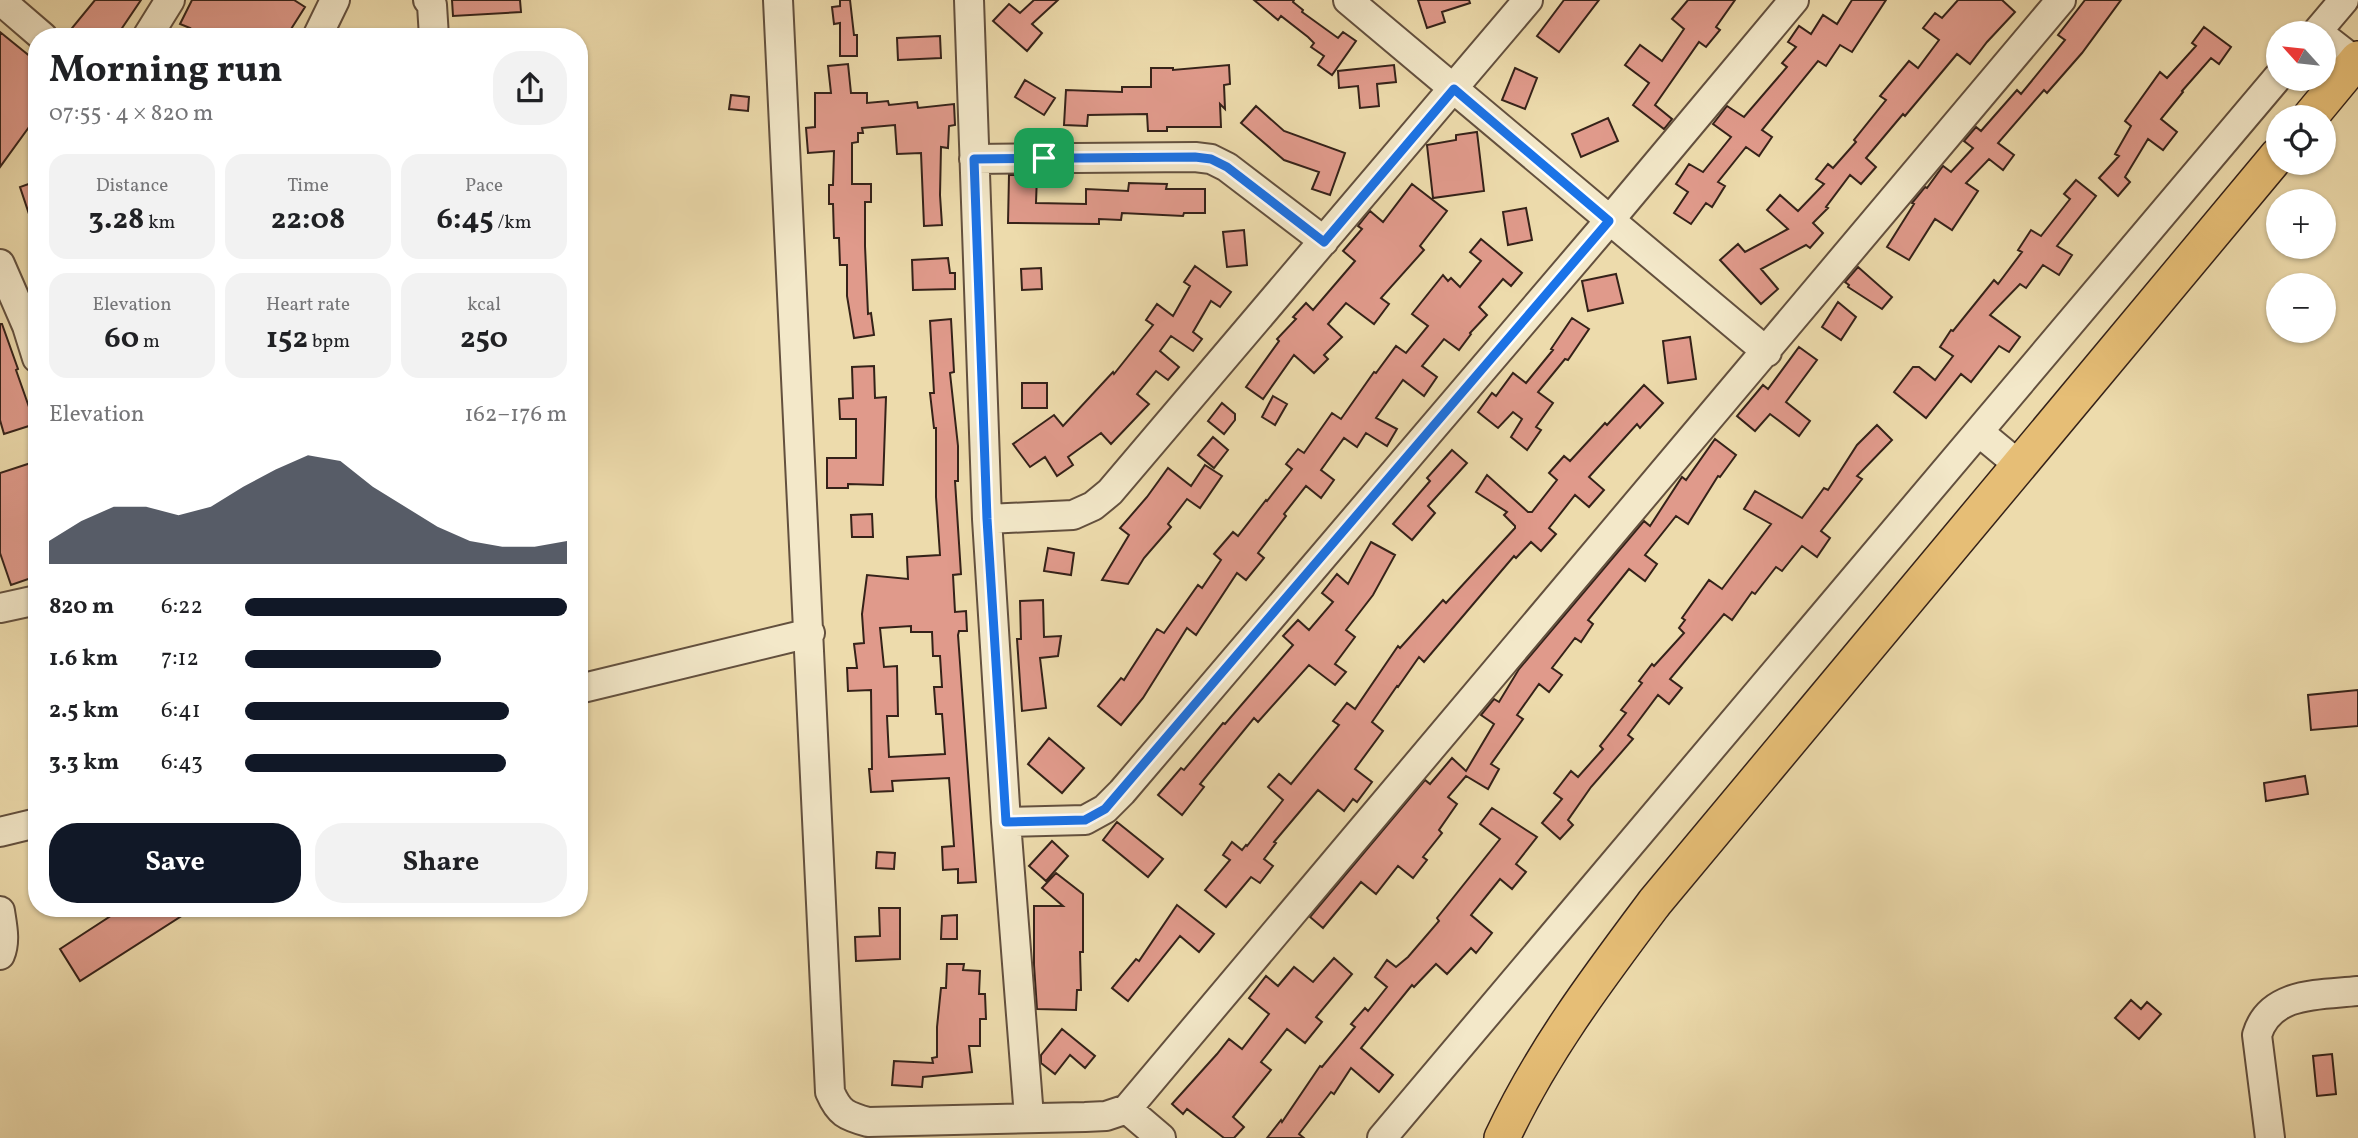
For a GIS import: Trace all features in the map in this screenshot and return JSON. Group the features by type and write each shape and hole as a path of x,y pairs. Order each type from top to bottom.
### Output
{"main road":[{"path":"2320,105 2357,60"},
{"path":"1502,1138 1524,1091 1578,1004 1655,902 2266,169"}],"street":[{"path":"0,0 33,28"},
{"path":"153,28 170,0"},
{"path":"321,28 335,0"},
{"path":"428,0 432,5 433,28"},
{"path":"778,0 830,1092 837,1108 851,1118 868,1122 1106,1116 1127,1109 2062,0"},
{"path":"969,0 987,519 1006,822 1029,1117"},
{"path":"1348,0 1767,352"},
{"path":"987,519 1073,514 1093,506 1110,492 1528,0"},
{"path":"1006,822 1085,820 1105,809 1609,221 1794,0"},
{"path":"2329,21 2344,0"},
{"path":"2336,46 2357,60"},
{"path":"1381,1138 2266,91"},
{"path":"974,159 1211,159 1227,167 1324,242"},
{"path":"0,264 28,317"},
{"path":"1979,432 2020,466"},
{"path":"0,608 28,602"},
{"path":"588,687 810,633"},
{"path":"0,832 28,825"},
{"path":"0,911 4,931 3,950 0,955"},
{"path":"2270,1138 2258,1035 2261,1023 2269,1012 2282,1003 2297,998 2358,990"},
{"path":"1127,1109 1161,1138"}],"building":[{"path":"95,0 141,0 122,28 72,28"},
{"path":"192,0 294,0 305,7 292,28 190,28 180,24"},
{"path":"452,0 520,0 521,12 453,16"},
{"path":"840,0 850,0 854,35 857,35 857,56 840,56 840,23 834,24 832,7 840,6"},
{"path":"1034,0 1058,0 1032,24 1042,33 1027,51 993,21 1009,4 1020,13"},
{"path":"1254,0 1294,0 1302,12 1338,38 1343,32 1356,41 1332,75 1318,65 1324,56 1311,47 1314,43 1308,37 1281,16 1278,20"},
{"path":"1418,0 1469,0 1470,3 1442,12 1445,22 1427,28"},
{"path":"1564,0 1599,0 1559,52 1537,36"},
{"path":"1688,0 1735,0 1716,27 1720,30 1706,47 1699,42 1655,105 1672,119 1664,129 1633,105 1649,83 1625,65 1640,45 1662,61 1684,29 1672,19"},
{"path":"1852,0 1886,0 1852,52 1840,45 1826,66 1818,61 1762,130 1772,137 1759,156 1746,147 1718,182 1725,186 1712,207 1706,203 1691,224 1674,213 1688,192 1676,184 1689,164 1703,172 1731,137 1713,124 1727,106 1744,117 1787,67 1782,63 1796,47 1788,42 1799,26 1811,34 1823,15 1837,24"},
{"path":"1958,0 2002,0 2015,12 1970,64 1957,54 1905,116 1903,114 1866,158 1876,167 1861,184 1850,175 1826,207 1828,208 1813,223 1823,233 1810,248 1806,245 1761,269 1778,289 1761,304 1720,260 1738,244 1745,252 1788,229 1767,210 1780,195 1798,211 1824,184 1816,179 1828,164 1833,168 1856,142 1854,140 1886,100 1880,96 1909,61 1918,68 1939,40 1923,28 1935,13 1942,18"},
{"path":"2085,0 2121,0 2082,53 2047,93 2044,90 1998,143 2014,155 2003,170 1989,159 1966,183 1978,191 1952,230 1935,219 1909,260 1887,247 1914,204 1912,203 1943,166 1951,172 1973,148 1964,141 1976,127 1981,131 2017,90 2021,94 2065,40 2058,35"},
{"path":"2204,27 2231,47 2219,64 2211,58 2182,91 2161,119 2177,132 2163,150 2148,139 2125,177 2130,182 2118,196 2099,178 2119,156 2115,154 2131,126 2125,121 2160,72 2167,78 2196,46 2192,43"},
{"path":"0,32 28,55 28,128 0,167"},
{"path":"940,36 941,58 898,60 897,38"},
{"path":"848,64 851,93 867,93 867,103 888,101 889,105 917,102 918,108 954,104 955,125 949,126 948,148 941,147 942,225 924,226 921,153 897,154 895,125 862,128 863,133 858,133 858,142 852,143 852,184 871,184 871,202 865,202 865,246 868,314 871,313 874,335 854,338 847,296 847,265 840,265 839,238 834,238 833,204 829,204 829,185 833,185 834,151 808,153 806,128 815,127 815,93 831,93 828,66"},
{"path":"1229,65 1230,84 1224,85 1225,109 1220,104 1221,127 1167,127 1167,131 1148,131 1147,114 1088,115 1087,126 1064,125 1066,90 1122,92 1122,87 1151,87 1151,68 1173,70"},
{"path":"1394,65 1396,82 1377,84 1379,106 1360,108 1358,86 1339,88 1338,71"},
{"path":"1515,68 1537,78 1525,109 1502,100"},
{"path":"1025,80 1055,98 1044,115 1015,97"},
{"path":"731,95 749,97 748,111 729,109"},
{"path":"1256,106 1284,131 1345,153 1330,195 1312,189 1319,172 1284,160 1241,123"},
{"path":"1608,118 1618,141 1581,157 1572,134"},
{"path":"1477,132 1484,191 1433,198 1427,145 1456,140 1456,135"},
{"path":"1009,175 1037,175 1036,203 1086,204 1086,189 1128,191 1129,183 1167,184 1166,189 1205,189 1205,213 1184,213 1183,216 1122,213 1121,220 1099,219 1099,224 1008,223"},
{"path":"2076,180 2096,196 2057,246 2072,255 2059,275 2043,265 2026,288 2020,284 1990,315 2020,337 2009,352 1999,346 1971,382 1961,374 1926,418 1894,392 1913,367 1919,367 1935,380 1953,356 1940,347 1951,330 1953,331 1994,280 1998,284 2022,252 2018,250 2031,230 2041,236 2070,199 2064,194"},
{"path":"28,184 28,211 20,187"},
{"path":"1412,184 1447,211 1420,246 1424,250 1381,298 1389,304 1374,324 1346,303 1328,324 1342,337 1324,355 1328,359 1314,373 1294,355 1263,399 1246,387 1279,341 1277,339 1296,319 1293,317 1306,303 1313,310 1355,261 1343,251 1362,229 1358,226 1370,211 1383,222"},
{"path":"1526,208 1532,240 1508,245 1503,212"},
{"path":"1244,230 1247,265 1227,267 1223,232"},
{"path":"1481,239 1522,273 1511,286 1503,279 1479,307 1487,315 1459,350 1444,339 1422,366 1437,377 1424,396 1403,380 1376,418 1397,429 1387,446 1366,433 1357,447 1344,438 1321,470 1334,480 1321,498 1306,486 1258,553 1264,558 1246,580 1237,573 1196,635 1187,628 1143,698 1121,725 1098,706 1121,678 1124,680 1157,629 1164,633 1198,585 1202,588 1221,560 1214,554 1233,532 1238,536 1267,501 1292,469 1286,464 1298,449 1304,453 1332,413 1341,419 1396,346 1406,353 1428,326 1412,314 1443,275 1448,281 1451,278 1460,287 1481,261 1470,252"},
{"path":"948,258 950,273 955,273 955,289 913,290 912,260"},
{"path":"1195,266 1231,292 1220,307 1211,301 1193,332 1202,339 1193,351 1171,336 1160,351 1179,367 1168,380 1156,371 1137,394 1149,404 1111,444 1101,433 1068,457 1073,465 1057,476 1045,457 1030,467 1013,444 1054,415 1063,426 1113,372 1114,374 1153,325 1146,320 1157,304 1173,316 1190,286 1184,282"},
{"path":"1858,267 1892,297 1882,309 1848,287 1845,282"},
{"path":"1041,268 1042,289 1022,290 1021,269"},
{"path":"1616,274 1623,303 1588,311 1582,281"},
{"path":"1838,302 1856,317 1841,340 1822,327"},
{"path":"1572,318 1589,329 1568,360 1565,359 1538,392 1553,403 1536,427 1541,430 1527,450 1511,437 1522,419 1513,412 1498,428 1478,412 1492,393 1496,396 1513,373 1526,383 1553,350 1551,349"},
{"path":"951,319 954,372 950,373 958,446 958,481 955,481 961,574 953,575 955,612 966,611 967,631 959,631 958,635 976,882 958,883 958,869 943,870 942,847 954,846 949,778 892,781 893,791 871,792 871,690 848,691 847,668 857,668 854,644 864,643 862,614 867,575 908,579 907,557 940,555 936,497 936,428 930,393 934,393 930,321","holes":["911,626 911,632 932,632 933,656 940,656 942,687 934,687 936,714 942,714 945,754 889,757 887,716 898,716 897,666 884,667 880,628"]},
{"path":"2,324 28,404 28,426 4,434 0,420"},
{"path":"1690,337 1696,379 1668,383 1663,341"},
{"path":"1799,347 1817,360 1786,402 1810,421 1799,436 1770,414 1755,431 1737,416 1763,385 1768,389"},
{"path":"874,366 875,398 886,397 883,485 848,484 848,488 827,488 827,458 856,458 856,419 840,419 839,399 853,398 852,367"},
{"path":"1022,383 1047,383 1047,408 1022,408"},
{"path":"1644,385 1663,403 1640,428 1637,424 1589,477 1604,490 1589,507 1575,495 1549,528 1556,534 1541,551 1531,542 1516,558 1514,556 1424,662 1419,657 1372,722 1383,731 1355,769 1372,782 1357,802 1353,799 1344,811 1318,790 1274,842 1276,843 1264,859 1273,866 1260,883 1251,877 1226,907 1205,890 1230,860 1223,855 1232,842 1242,850 1247,846 1283,800 1268,787 1279,774 1291,784 1339,725 1333,721 1347,703 1355,709 1398,646 1400,648 1443,600 1446,603 1515,528 1504,515 1507,512 1476,492 1487,475 1528,512 1532,512 1557,480 1549,473 1564,456 1570,461"},
{"path":"1273,396 1287,404 1275,425 1262,417"},
{"path":"1222,403 1235,414 1235,420 1224,434 1208,421"},
{"path":"1877,425 1892,440 1857,476 1862,479 1821,531 1830,538 1817,557 1802,546 1782,571 1776,567 1755,594 1752,592 1732,620 1724,614 1670,679 1682,688 1669,704 1658,695 1628,735 1633,739 1591,787 1568,820 1573,825 1560,839 1542,823 1562,799 1554,793 1571,771 1578,777 1603,749 1600,746 1626,713 1621,710 1642,683 1639,681 1652,664 1654,666 1684,633 1679,628 1685,620 1682,618 1709,580 1722,589 1771,524 1744,509 1755,491 1802,518 1824,488 1828,490 1857,445"},
{"path":"1213,437 1228,450 1214,468 1198,455"},
{"path":"1715,439 1736,455 1720,477 1718,476 1688,524 1676,516 1645,555 1657,564 1645,581 1629,569 1588,620 1593,624 1581,642 1575,638 1552,668 1562,675 1549,692 1539,684 1517,715 1523,719 1491,764 1499,769 1488,789 1466,776 1448,797 1457,804 1439,830 1442,833 1423,857 1427,860 1413,878 1398,866 1376,894 1361,882 1323,928 1310,917 1425,780 1430,784 1452,758 1466,771 1494,724 1481,715 1494,699 1499,702 1519,669 1644,521 1650,526 1682,477 1686,480"},
{"path":"1452,450 1467,463 1428,506 1435,513 1412,540 1393,524 1430,481 1427,478"},
{"path":"28,464 28,579 11,585 0,553 0,473"},
{"path":"1205,465 1222,476 1200,508 1187,499 1168,524 1171,527 1144,558 1128,584 1102,580 1129,535 1120,528 1168,468 1191,486"},
{"path":"872,514 873,537 852,537 851,515"},
{"path":"1371,542 1395,555 1373,595 1346,630 1355,637 1335,664 1346,672 1335,685 1309,665 1258,722 1254,718 1200,784 1204,787 1182,815 1158,795 1181,768 1184,770 1293,645 1283,636 1298,620 1309,630 1333,602 1322,593 1337,574 1348,584"},
{"path":"1048,548 1074,553 1071,575 1044,571"},
{"path":"1043,600 1044,637 1061,636 1058,656 1040,658 1046,708 1022,711 1017,639 1021,639 1020,601"},
{"path":"2358,690 2358,726 2311,730 2308,695"},
{"path":"1049,738 1084,768 1062,793 1028,764"},
{"path":"2305,776 2308,794 2266,801 2264,783"},
{"path":"1492,808 1537,837 1516,864 1526,872 1512,889 1500,879 1471,915 1492,933 1476,953 1471,948 1447,974 1436,964 1414,987 1412,985 1361,1048 1393,1075 1379,1092 1351,1068 1334,1094 1331,1092 1299,1134 1304,1138 1267,1138 1281,1120 1282,1122 1320,1066 1322,1067 1355,1027 1351,1024 1365,1008 1368,1011 1387,987 1375,977 1387,960 1396,967 1408,957 1439,921 1437,918 1500,839 1480,824"},
{"path":"1117,822 1163,859 1148,877 1103,840"},
{"path":"1052,841 1068,856 1046,881 1029,866"},
{"path":"877,852 895,853 894,869 876,868"},
{"path":"1056,873 1083,894 1081,990 1077,990 1076,1010 1037,1009 1034,906 1063,906 1042,888"},
{"path":"1177,905 1214,934 1199,952 1180,936 1128,1001 1112,988 1136,959 1139,961"},
{"path":"879,908 900,908 900,959 856,961 855,937 880,936"},
{"path":"957,915 957,939 941,939 942,916"},
{"path":"109,917 180,917 80,981 60,949"},
{"path":"1334,958 1352,974 1316,1017 1322,1022 1305,1043 1287,1029 1261,1062 1271,1070 1233,1117 1244,1127 1234,1138 1224,1138 1187,1109 1183,1114 1172,1104 1229,1039 1242,1049 1269,1014 1249,998 1266,976 1278,986 1294,967 1313,982"},
{"path":"947,964 964,964 963,970 980,971 979,994 985,994 986,1019 980,1019 980,1046 969,1046 972,1072 923,1077 922,1087 892,1085 894,1061 933,1063 932,1058 937,1057 941,988 946,988"},
{"path":"2131,1000 2141,1009 2147,1002 2161,1014 2139,1039 2115,1018"},
{"path":"1062,1029 1095,1056 1085,1068 1070,1055 1055,1074 1041,1063 1041,1055"},
{"path":"2332,1054 2336,1094 2317,1096 2313,1056"}],"route":[{"path":"1454,89 1609,221 1105,809 1085,820 1006,822 987,519 974,159 1044,158 1211,159 1227,167 1324,242 1454,89"}]}
